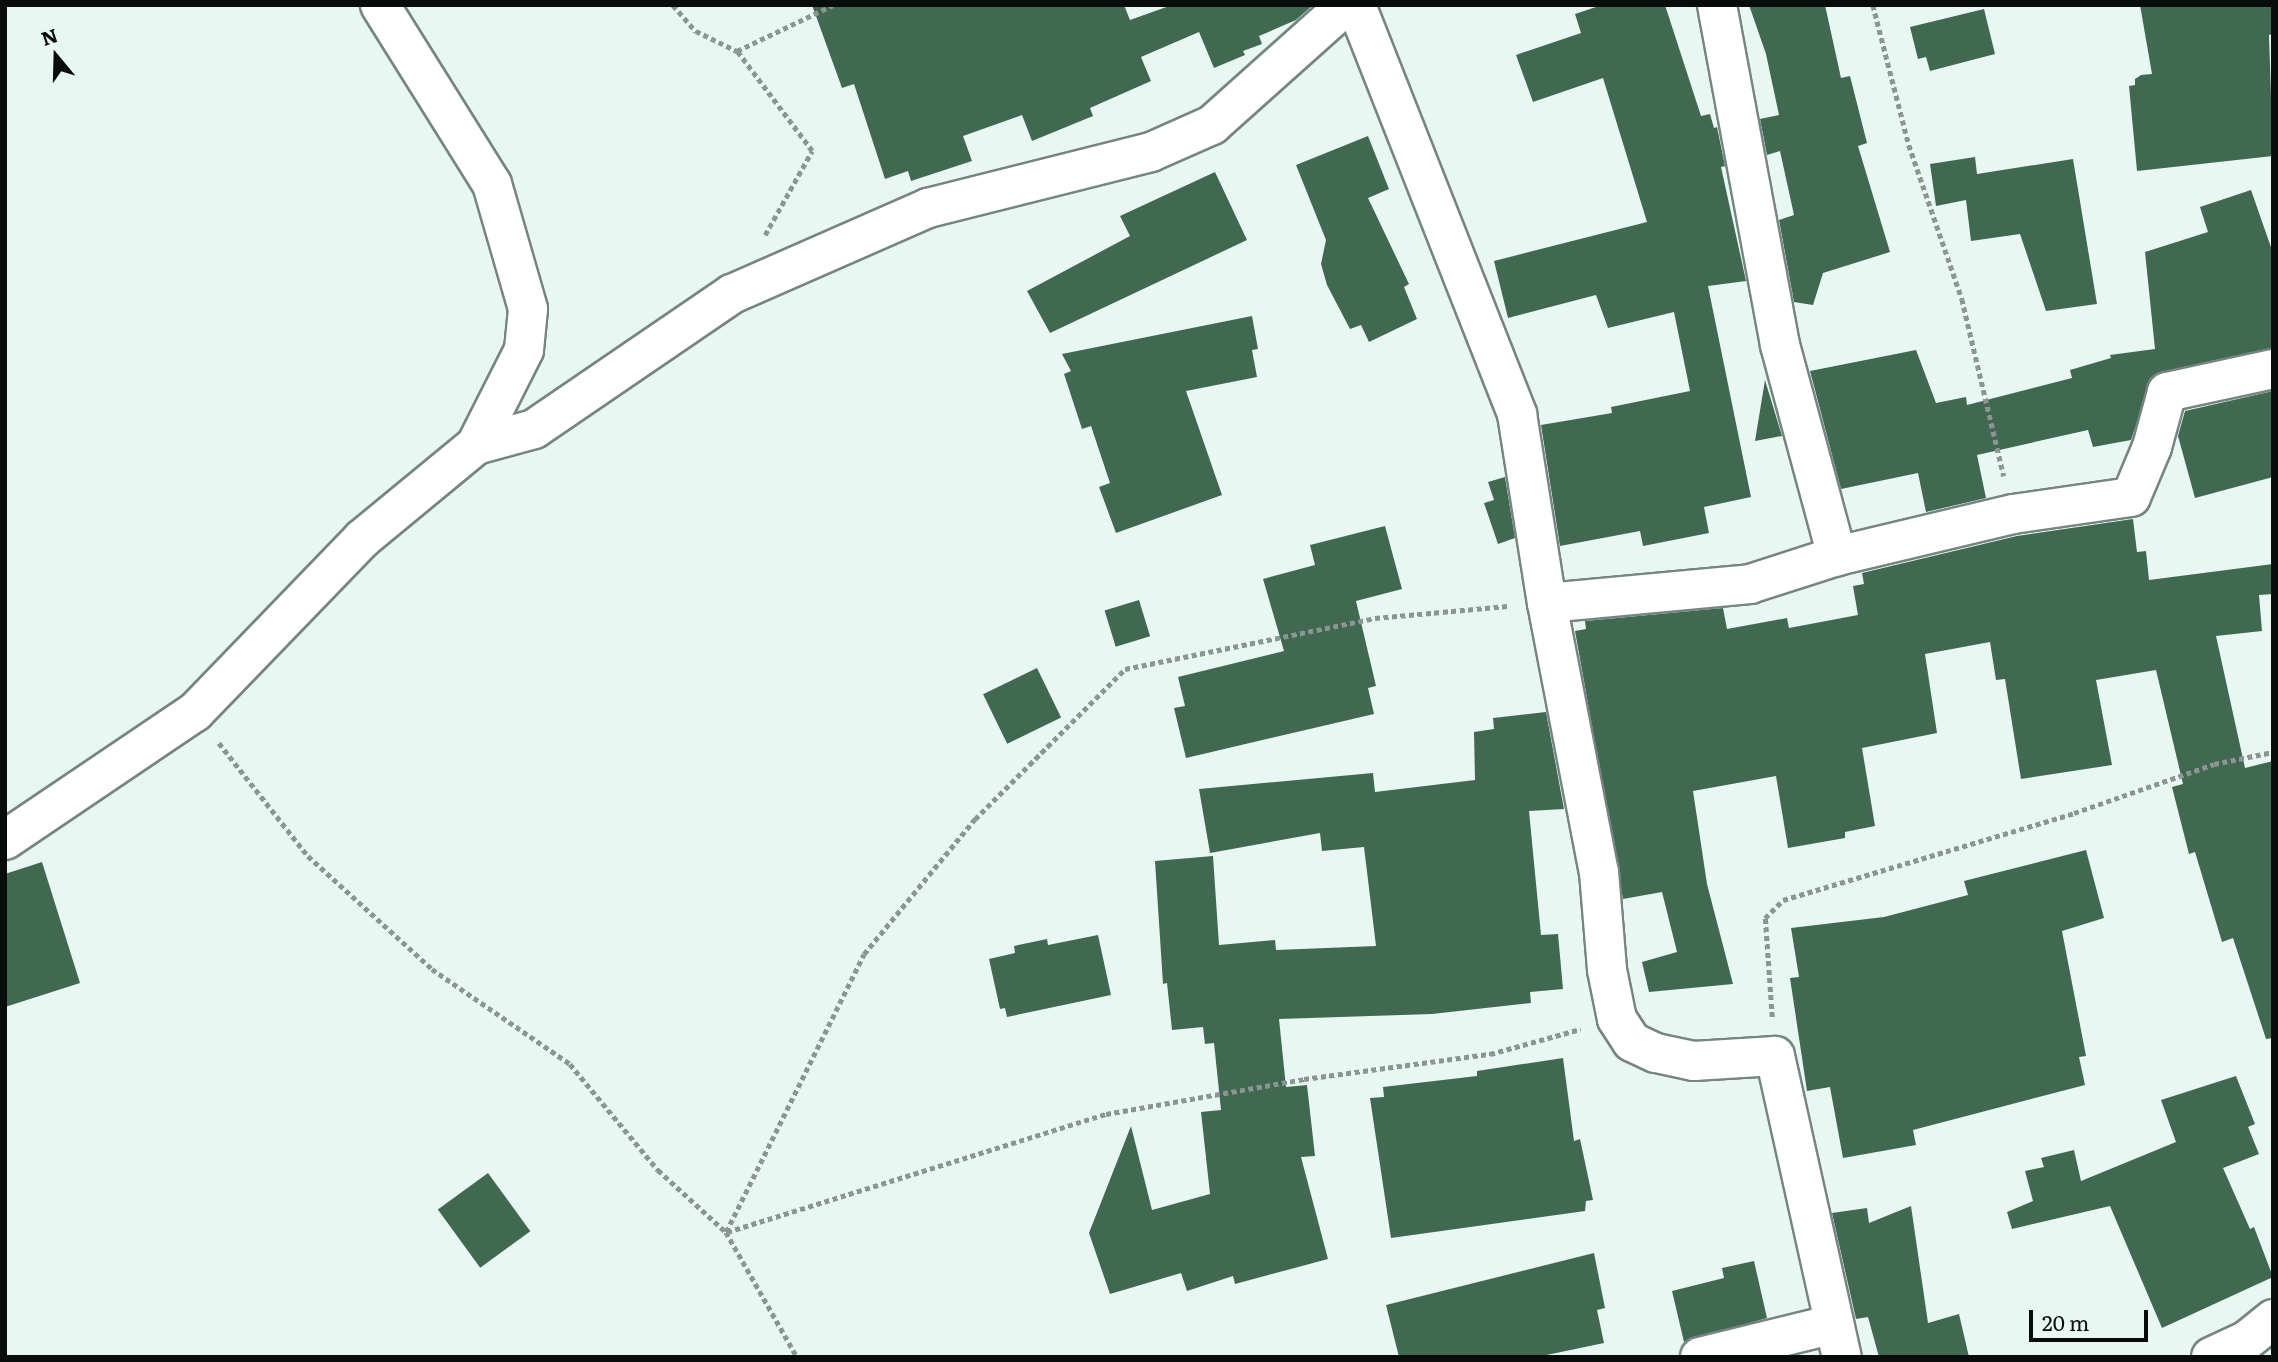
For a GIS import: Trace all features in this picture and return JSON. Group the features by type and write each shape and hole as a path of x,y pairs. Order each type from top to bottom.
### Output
{"street":[{"path":"380,5 492,184 528,309 524,350 477,445"},
{"path":"5,840 195,712 362,539 477,445 534,429 732,294 928,208 1151,152 1212,124 1346,5"},
{"path":"1356,5 1517,414 1547,603 1599,872 1607,970 1617,1019 1632,1042 1656,1053 1694,1060 1775,1056 1838,1340 1700,1357"},
{"path":"1717,5 1780,345 1837,556"},
{"path":"1547,603 1749,584 1837,556 2013,514 2131,497 2152,447 2166,392 2273,369"},
{"path":"2211,1357 2246,1341 2273,1319"}],"path":[{"path":"673,5 696,32 737,51 812,151 732,294"},
{"path":"737,51 833,5"},
{"path":"1872,5 1909,145 1962,299 2013,514"},
{"path":"726,1232 864,954 975,819 1125,669 1375,618 1547,603"},
{"path":"195,712 308,856 432,969 570,1064 658,1170 726,1232 797,1357"},
{"path":"1775,1056 1765,918 1783,900 2061,817 2214,764 2273,752"},
{"path":"726,1232 1106,1114 1304,1079 1490,1054 1617,1019"}],"building":[{"path":"812,5 1124,5 1130,20 1172,5 1313,5 1296,20 1259,36 1262,44 1243,51 1245,55 1214,68 1199,32 1141,57 1151,81 1090,108 1093,116 1032,141 1022,115 963,136 972,161 911,181 908,171 885,179 854,84 842,88"},
{"path":"1602,5 1665,5 1701,116 1710,114 1714,128 1717,127 1725,166 1721,167 1746,281 1708,286 1751,497 1704,507 1709,533 1643,546 1640,531 1560,546 1541,425 1612,413 1611,407 1690,391 1674,312 1608,328 1596,295 1508,318 1494,261 1647,222 1603,78 1533,102 1516,55 1581,33 1575,14"},
{"path":"1749,5 1825,5 1841,78 1850,76 1867,143 1858,146 1890,252 1823,273 1813,305 1794,302 1779,220 1794,215 1780,151 1767,155 1760,119 1779,115 1766,54"},
{"path":"2140,5 2273,5 2273,34 2269,35 2273,156 2137,171 2129,86 2135,85 2135,79 2141,75 2152,74"},
{"path":"1984,9 1995,54 1930,71 1926,57 1918,59 1910,27"},
{"path":"1368,136 1389,189 1368,198 1409,284 1404,287 1417,319 1369,342 1361,325 1350,329 1327,285 1321,264 1326,240 1296,165"},
{"path":"1975,157 1977,174 2073,159 2097,304 2046,311 2020,234 1971,241 1966,200 1936,206 1930,164"},
{"path":"1215,172 1247,240 1050,333 1027,291 1130,236 1120,216"},
{"path":"2251,190 2273,253 2273,348 2153,376 2131,440 2093,447 2088,430 1977,455 1986,498 1926,512 1918,473 1841,489 1810,371 1916,350 1936,403 1966,397 1967,405 2072,378 2070,370 2111,358 2110,355 2155,349 2145,252 2208,232 2200,207"},
{"path":"1252,316 1258,349 1252,350 1257,377 1186,391 1222,495 1116,533 1099,487 1110,483 1091,426 1082,429 1064,374 1071,371 1062,354"},
{"path":"1765,380 1782,436 1755,441"},
{"path":"2273,391 2273,477 2195,498 2178,436 2185,411"},
{"path":"1505,477 1515,538 1498,544 1484,503 1494,500 1488,482"},
{"path":"2133,519 2137,552 2146,551 2149,580 2273,564 2273,594 2259,595 2262,631 2216,636 2245,768 2273,761 2273,1038 2266,1039 2233,938 2222,942 2195,852 2189,854 2172,787 2183,784 2156,670 2096,680 2112,765 2021,779 2005,679 1996,680 1990,642 1925,654 1937,733 1862,748 1875,826 1845,832 1845,838 1788,848 1776,776 1693,791 1707,884 1733,984 1649,992 1642,962 1677,952 1662,892 1623,899 1575,631 1586,629 1585,621 1723,608 1727,629 1787,618 1789,628 1858,615 1853,586 1864,584 1862,573 2017,536"},
{"path":"1385,526 1402,589 1356,601 1376,686 1368,688 1374,714 1186,758 1174,708 1185,706 1178,677 1284,651 1263,579 1315,565 1310,545"},
{"path":"1139,600 1150,636 1116,647 1105,611"},
{"path":"1037,668 1061,717 1007,744 983,694"},
{"path":"1546,712 1564,809 1529,811 1541,935 1558,934 1563,989 1530,992 1531,1003 1432,1014 1279,1019 1286,1087 1307,1085 1315,1156 1301,1157 1328,1259 1235,1284 1233,1276 1187,1291 1181,1273 1110,1294 1089,1233 1131,1126 1152,1210 1210,1194 1201,1112 1221,1110 1214,1043 1205,1044 1203,1027 1172,1030 1167,983 1163,984 1155,861 1213,856 1219,945 1275,940 1276,950 1376,946 1364,847 1322,851 1320,833 1210,853 1199,789 1373,773 1375,792 1475,780 1474,732 1494,729 1493,718"},
{"path":"2086,850 2104,918 2062,931 2086,1056 2079,1057 2085,1085 1913,1130 1916,1145 1843,1158 1830,1087 1807,1091 1790,978 1799,977 1791,928 1884,917 1968,895 1964,881"},
{"path":"42,862 80,983 5,1007 5,874"},
{"path":"1098,935 1111,995 1007,1017 1005,1008 1000,1009 989,959 1015,953 1014,946 1047,939 1048,945"},
{"path":"1563,1058 1574,1141 1580,1139 1593,1200 1586,1201 1585,1211 1391,1238 1370,1098 1384,1097 1383,1087 1477,1076 1477,1071"},
{"path":"2236,1076 2255,1124 2248,1127 2259,1154 2223,1168 2250,1229 2254,1227 2273,1277 2162,1328 2110,1206 2012,1229 2007,1212 2033,1201 2025,1171 2044,1167 2041,1158 2074,1150 2081,1181 2176,1142 2161,1100"},
{"path":"488,1173 530,1231 480,1268 438,1209"},
{"path":"1911,1206 1928,1323 1959,1314 1969,1357 1879,1357 1868,1317 1856,1319 1832,1213 1867,1208 1869,1223"},
{"path":"1594,1253 1605,1308 1597,1310 1604,1343 1537,1357 1399,1357 1386,1305"},
{"path":"1754,1261 1767,1318 1684,1342 1672,1291 1724,1278 1722,1268"}]}
